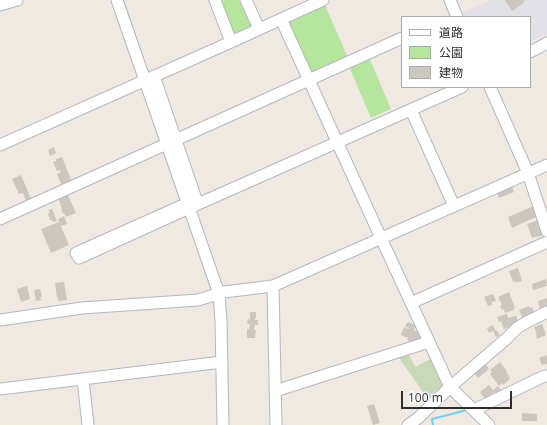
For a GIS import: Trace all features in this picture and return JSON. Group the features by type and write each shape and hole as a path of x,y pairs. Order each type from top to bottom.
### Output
{"street":[{"path":"0,5 17,0"},
{"path":"117,0 150,78 172,142 219,294 223,425"},
{"path":"215,0 231,42"},
{"path":"246,0 259,29"},
{"path":"0,145 323,0"},
{"path":"450,0 454,16"},
{"path":"281,19 450,387 489,425"},
{"path":"531,43 547,35"},
{"path":"0,219 401,38"},
{"path":"531,51 547,43"},
{"path":"191,202 79,258 76,253 191,202 336,139 442,88"},
{"path":"336,139 411,110 460,88"},
{"path":"490,88 528,173 547,230"},
{"path":"411,110 454,206"},
{"path":"0,320 82,308 198,300 224,292 273,286 547,165"},
{"path":"411,304 547,242"},
{"path":"273,286 276,425"},
{"path":"408,425 506,339 516,328 547,312"},
{"path":"275,391 429,342"},
{"path":"0,389 222,362"},
{"path":"474,410 542,377 547,376"},
{"path":"83,379 88,425"}],"shaded area":[{"path":"491,0 547,0 547,33 531,41 531,16 460,16 459,14"}],"green space":[{"path":"217,0 244,0 256,26 233,38"},
{"path":"324,3 349,60 313,76 286,19"},
{"path":"368,55 391,109 371,118 348,64"},
{"path":"408,352 415,367 434,357 445,384 430,402 397,355"}],"building":[{"path":"505,0 526,0 512,11"},
{"path":"54,147 56,153 50,156 48,150"},
{"path":"62,157 72,182 62,186 57,174 61,172 60,170 57,171 53,162"},
{"path":"21,175 32,201 27,203 23,193 19,194 12,179"},
{"path":"512,186 514,192 499,198 497,193"},
{"path":"67,193 76,213 66,217 61,209 58,197"},
{"path":"534,206 538,216 512,228 508,217"},
{"path":"52,209 57,221 53,222 50,220 48,214 50,213 49,210"},
{"path":"64,216 67,224 61,226 58,219"},
{"path":"538,220 543,235 532,238 527,224"},
{"path":"59,222 69,245 51,253 41,229"},
{"path":"518,268 522,281 516,283 515,281 513,282 509,271"},
{"path":"546,279 547,286 533,290 532,284"},
{"path":"64,282 67,300 58,301 55,283"},
{"path":"27,286 30,299 21,302 17,289"},
{"path":"40,289 42,297 40,297 41,300 36,301 34,290"},
{"path":"509,292 515,308 514,310 505,313 504,309 502,310 500,306 502,305 498,297"},
{"path":"493,294 496,301 492,302 492,305 488,306 484,297"},
{"path":"547,298 547,307 540,310 538,301"},
{"path":"529,306 530,308 532,307 535,314 523,319 519,310"},
{"path":"250,312 256,312 255,320 258,320 258,325 255,325 254,330 256,330 255,338 247,338 247,329 249,329 250,324 247,324 248,319 250,320"},
{"path":"507,314 508,318 516,316 519,322 516,325 504,329 501,321 499,322 497,317"},
{"path":"409,322 416,326 414,330 422,334 417,343 412,340 411,342 407,340 408,338 401,335 404,327 409,328 405,326"},
{"path":"542,324 546,335 537,339 537,334 534,327"},
{"path":"493,325 500,336 496,337 493,331 489,333 487,328"},
{"path":"547,355 547,364 542,365 539,358"},
{"path":"500,362 507,371 506,372 510,379 503,385 502,383 499,386 490,374 492,372 490,370"},
{"path":"485,363 489,369 478,378 473,371"},
{"path":"489,385 493,390 498,386 501,390 496,394 494,392 485,399 480,392"},
{"path":"374,404 380,423 373,425 367,406"},
{"path":"522,413 537,414 537,421 522,421"}],"waterway":[{"path":"123,0 143,59"},
{"path":"433,425 432,419 467,410"}]}
